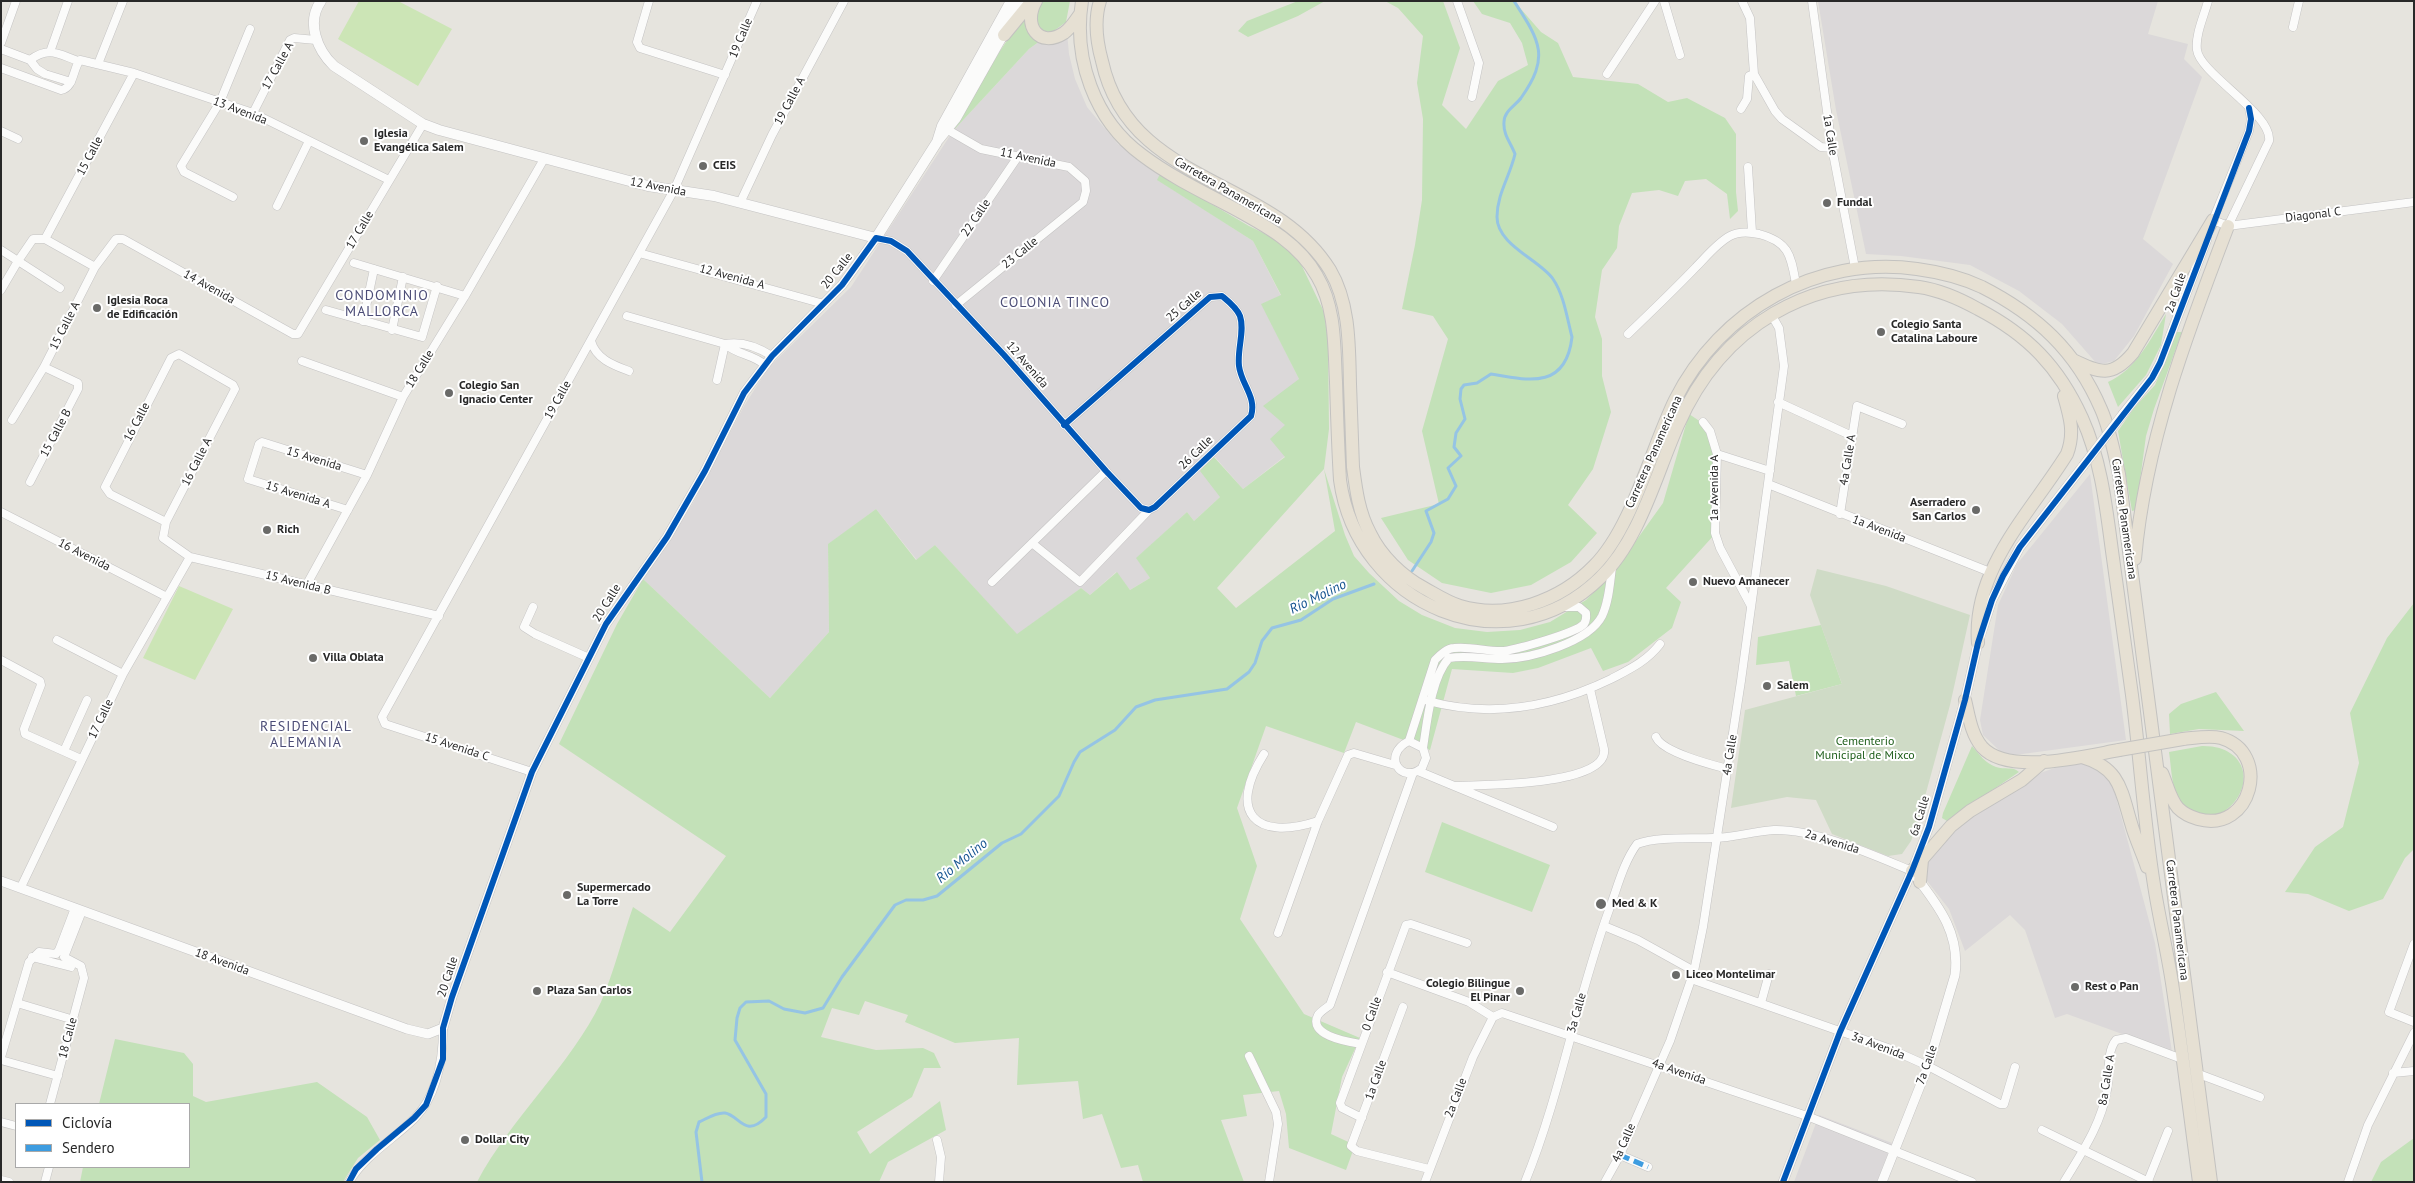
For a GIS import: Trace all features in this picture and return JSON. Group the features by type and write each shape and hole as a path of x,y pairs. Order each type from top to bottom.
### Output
{"highway":[{"path":"1004,35 1032,1"},
{"path":"1036,1 1030,14 1030,24 1034,31 1042,37 1052,38 1062,34 1081,8"},
{"name":"Carretera Panamericana","path":"1100,1 1097,32 1103,69 1112,94 1126,117 1151,145 1177,162 1273,215 1290,227 1312,247 1330,270 1346,312 1353,468 1356,492 1369,532 1380,550 1408,579 1459,606 1500,610 1540,602 1566,590 1595,566 1616,536 1683,386 1713,344 1729,328 1753,309 1796,284 1855,268 1895,266 1953,276 2000,296 2046,328 2073,360 2102,411 2119,474 2211,1182"},
{"name":"Carretera Panamericana","path":"1081,8 1079,34 1091,90 1105,114 1124,140 1141,155 1165,170 1270,229 1299,252 1318,278 1332,319 1340,474 1344,502 1351,524 1373,560 1391,580 1415,598 1454,616 1472,620 1509,621 1538,616 1558,608 1587,590 1605,574 1633,532 1680,420 1705,376 1732,344 1771,314 1813,295 1846,287 1870,283 1923,287 1967,303 2016,330 2039,351 2058,374 2083,420 2103,482 2142,773 2154,884 2172,982 2199,1182"},
{"path":"2073,360 2104,372 2112,371 2125,363 2133,353 2213,220"},
{"path":"2134,589 2138,531 2156,434 2210,273 2228,226"},
{"path":"1978,643 1977,625 1981,599 1990,572 2010,538 2067,454 2072,438 2072,426 2058,374"},
{"path":"1965,700 1973,732 1987,752 2009,761 2044,761 2182,739 2221,738 2242,752 2248,764 2251,774 2250,790 2243,804 2225,818 2204,821 2193,818 2180,810 2171,796 2154,747"},
{"path":"2080,756 2094,761 2109,770 2119,781 2131,825 2154,884"},
{"path":"1916,877 1923,858 1951,826 1970,811 2022,780 2044,761"}],"main road":[{"name":"20 Calle","path":"937,142 942,126 1011,1"},
{"name":"20 Calle","path":"876,238 937,142 948,130 1022,1"},
{"path":"316,40 314,26 317,3"},
{"name":"12 Avenida","path":"316,40 323,56 334,66 423,124 544,159 648,186 740,202 876,238"}],"street":[{"path":"1,42 16,1"},
{"path":"30,60 40,52 50,52 68,1"},
{"path":"98,64 123,1"},
{"path":"649,1 637,42 640,48 725,75"},
{"name":"19 Calle","path":"383,722 382,717 674,190 757,1"},
{"name":"19 Calle A","path":"740,202 772,135 844,1"},
{"path":"1458,1 1479,63 1472,97"},
{"path":"1607,74 1655,1"},
{"path":"1664,1 1680,55"},
{"path":"1742,1 1750,18 1750,48 1754,74 1782,119 1822,147 1832,148"},
{"name":"1a Calle","path":"1812,1 1832,148 1855,268"},
{"path":"2208,1 2197,43 2199,58 2266,126 2270,134 2269,141 2228,226"},
{"path":"2293,27 2299,1"},
{"path":"232,197 184,172 181,166 220,102 250,29"},
{"name":"17 Calle A","path":"253,114 290,40 294,38 316,40"},
{"path":"1,49 30,60 37,69 69,85"},
{"name":"13 Avenida","path":"50,52 134,73 253,114 389,180"},
{"path":"1,68 61,90 69,85 81,60"},
{"name":"15 Calle","path":"45,239 134,73"},
{"path":"1741,109 1747,99 1750,76 1754,74"},
{"name":"2a Calle","path":"2082,466 2152,378 2160,362 2178,321 2213,220 2249,131 2251,119 2249,108"},
{"name":"17 Calle","path":"296,335 423,124"},
{"path":"2249,131 2256,124 2266,126"},
{"name":"11 Avenida","path":"948,130 981,149 1019,155 1069,167 1085,180 1086,191 1083,202"},
{"path":"1,131 18,139"},
{"path":"277,206 309,141"},
{"name":"22 Calle","path":"933,281 1019,155"},
{"name":"18 Calle","path":"306,584 368,475 403,398 465,296 544,159"},
{"path":"1748,167 1752,232"},
{"name":"23 Calle","path":"956,305 1083,202"},
{"name":"Diagonal C","path":"2213,220 2228,226 2414,202"},
{"path":"1628,334 1729,237 1739,233 1752,232 1774,238 1783,244 1791,258 1796,284"},
{"name":"12 Avenida","path":"876,238 891,241 907,251 1004,355 1064,425 1141,508 1152,509"},
{"name":"20 Calle","path":"443,1028 452,997 532,772 589,658 621,600 667,537 705,471 744,393 772,356 842,285 876,238"},
{"path":"1,290 18,260 34,239 45,239 95,267"},
{"name":"15 Calle A","path":"12,420 44,367 95,267 112,242 116,239 123,239"},
{"name":"14 Avenida","path":"123,239 296,335"},
{"path":"1,250 60,288"},
{"name":"12 Avenida A","path":"639,253 824,304"},
{"path":"354,263 437,286 465,296"},
{"path":"363,321 374,269"},
{"path":"392,330 403,277"},
{"path":"326,310 422,337 437,286"},
{"name":"25 Calle","path":"1064,425 1210,297 1217,295 1228,301 1239,314 1241,324 1239,366 1242,380 1253,400 1251,416"},
{"name":"4a Calle","path":"1605,1182 1620,1155 1659,1065 1694,971 1717,838 1752,608 1784,366 1779,328 1771,314"},
{"path":"627,316 725,344 733,351 753,357 765,365"},
{"path":"591,341 592,347 604,360 629,371"},
{"path":"725,344 734,342 750,346 772,356"},
{"path":"717,380 725,344"},
{"name":"16 Calle A","path":"163,538 166,522 234,387 179,354 174,355"},
{"name":"16 Calle","path":"166,522 106,491 105,483 174,355"},
{"path":"302,361 403,398"},
{"name":"15 Calle B","path":"30,482 76,395 78,383 44,367"},
{"path":"1778,402 1852,436"},
{"name":"4a Calle A","path":"1840,514 1857,406 1902,424"},
{"name":"26 Calle","path":"1032,543 1080,582 1152,509 1251,416"},
{"name":"1a Avenida A","path":"1703,422 1710,431 1717,454 1715,533 1720,548 1752,608"},
{"name":"15 Avenida","path":"248,479 260,443 368,475"},
{"path":"1717,454 1770,471"},
{"name":"6a Calle","path":"1783,1182 1840,1032 1916,877 1965,700 1978,643 1992,600 2020,547 2082,466"},
{"path":"992,582 1106,471"},
{"name":"15 Avenida A","path":"248,479 348,510"},
{"name":"1a Avenida","path":"1768,484 1990,572"},
{"name":"16 Avenida","path":"1,512 167,598"},
{"name":"15 Avenida B","path":"163,538 190,557 439,616"},
{"name":"17 Calle","path":"22,887 123,674 190,557"},
{"path":"1361,1044 1328,1037 1317,1024 1317,1018 1318,1014 1330,1005 1415,772 1425,763 1426,758 1423,748 1431,702 1442,665 1449,658 1466,656 1503,659 1524,657 1550,650 1594,628 1602,615 1613,562"},
{"path":"532,607 524,627 535,634 589,658"},
{"path":"1396,765 1396,753 1399,747 1409,741 1435,660 1443,652 1453,648 1503,651 1523,647 1571,632 1583,625 1586,620 1586,613 1579,607 1558,608"},
{"path":"57,640 123,674"},
{"path":"1421,700 1477,709 1546,704 1576,696 1633,668 1650,656 1660,644"},
{"path":"1,660 40,681 41,686 24,729 24,734 81,760"},
{"path":"1455,786 1522,784 1572,775 1602,762 1605,756 1604,749 1590,689"},
{"path":"64,751 86,700"},
{"name":"15 Avenida C","path":"383,722 532,772"},
{"path":"1656,737 1661,745 1728,769"},
{"path":"1409,741 1423,748"},
{"path":"1278,933 1318,821 1348,755 1354,753 1396,765 1407,773 1415,772 1455,786 1553,827"},
{"path":"1264,754 1249,789 1247,806 1251,817 1261,824 1273,826 1304,826 1318,821"},
{"name":"2a Avenida","path":"1635,847 1640,843 1669,839 1717,838 1774,830 1803,832 1873,855 1916,877 1935,900 1956,944"},
{"name":"3a Calle","path":"1525,1182 1551,1111 1570,1036 1604,926 1628,859 1635,847"},
{"name":"18 Avenida","path":"1,881 22,887 79,910 407,1029 428,1034 443,1028"},
{"path":"58,1076 1,1059 32,957 39,952 56,954 60,950 79,910"},
{"path":"79,910 64,957 81,966 83,972"},
{"name":"0 Calle","path":"1362,1118 1340,1106 1387,972 1408,923 1467,943"},
{"path":"1604,926 1638,940 1694,971"},
{"name":"7a Calle","path":"1882,1182 1893,1150 1928,1066 1955,976 1956,944"},
{"path":"2413,1021 2390,1014 2389,1011 2414,944"},
{"path":"32,957 58,962 83,972"},
{"name":"18 Calle","path":"50,1103 74,1020 83,972"},
{"name":"4a Avenida","path":"1387,972 1469,1002 1493,1017 1502,1013 1659,1065 1807,1116 1972,1182"},
{"path":"1762,1003 1769,974"},
{"name":"3a Avenida","path":"1691,979 1888,1048 1928,1066 1996,1103 2004,1104 2015,1066"},
{"path":"17,1003 74,1020"},
{"name":"1a Calle","path":"1402,1007 1351,1146 1357,1151 1429,1169"},
{"name":"2a Calle","path":"1425,1182 1472,1057 1493,1017"},
{"path":"349,1182 356,1170 377,1149 414,1118 426,1105 442,1058 443,1028"},
{"path":"2348,1182 2368,1124 2392,1073 2414,1033"},
{"name":"8a Calle A","path":"2064,1182 2085,1149 2102,1111 2107,1089 2111,1049 2116,1040 2126,1038 2182,1059"},
{"path":"1249,1056 1276,1112 1278,1124 1269,1182"},
{"path":"2392,1073 2414,1071"},
{"path":"2196,1073 2260,1097"},
{"path":"1,1122 15,1126"},
{"path":"2042,1130 2085,1149 2149,1182 2168,1131"},
{"path":"938,1140 941,1157 939,1182"},
{"path":"1620,1155 1648,1167"},
{"path":"45,1182 49,1168"},
{"path":"1,1180 9,1182"}],"shaded area":[{"path":"1818,1 2158,1 2148,34 2188,44 2184,59 2202,77 2143,239 2173,264 2134,336 2114,361 2098,365 2062,324 2019,291 1970,265 1901,256 1866,254 1836,110"},
{"path":"1066,22 1069,54 1075,79 1087,107 1118,144 1160,174 1158,180 1253,241 1281,296 1262,304 1299,379 1286,425 1285,456 1243,489 1214,456 1221,496 1194,521 1187,512 1137,558 1150,578 1130,590 1116,572 1090,595 1081,588 1017,635 935,545 917,560 876,509 828,545 829,632 770,698 643,579 693,503 744,406 769,367 851,287 953,131 1029,49"},
{"path":"2090,474 2126,740 2015,755 2002,753 1983,735 1980,720 1998,605 2017,564"},
{"path":"2069,763 2090,764 2105,773 2113,786 2155,943 2172,1052 2067,1014 2055,1018 2025,930 2010,915 1965,951 1949,909 1920,872 1949,831 1966,817 2043,772"},
{"path":"1819,1115 1892,1143 1877,1182 1794,1182"}],"green space":[{"path":"359,1 398,1 452,29 418,86 338,39"},
{"path":"1041,1 1070,1 1066,22 1029,49 953,131 1005,43 1029,12"},
{"path":"1298,1 1325,1 1298,16 1248,37 1238,31 1247,21"},
{"path":"1385,1 1443,1 1460,48 1442,105 1466,129 1498,81 1528,65 1522,43 1510,23 1482,14 1473,1 1514,1 1541,32 1558,43 1573,77 1638,84 1668,102 1687,98 1725,118 1736,134 1736,192 1738,211 1730,219 1727,194 1706,179 1685,181 1678,196 1659,190 1632,193 1619,226 1617,248 1602,270 1595,317 1602,339 1602,376 1611,412 1593,469 1568,505 1597,533 1571,562 1531,585 1491,593 1442,583 1408,560 1381,518 1439,504 1422,431 1448,339 1433,316 1402,309 1422,200 1423,119 1417,83 1423,36 1398,8"},
{"path":"1160,174 1249,226 1276,239 1299,260 1324,312 1328,341 1329,429 1324,469 1345,535 1354,556 1369,573 1399,601 1422,615 1455,628 1487,632 1520,630 1550,622 1586,600 1615,570 1663,503 1689,414 1707,426 1714,453 1715,534 1666,588 1681,602 1672,628 1628,662 1603,671 1591,648 1538,668 1513,673 1452,669 1430,750 1356,722 1344,753 1266,726 1237,808 1257,866 1240,919 1304,1014 1360,1038 1342,1077 1331,1134 1355,1145 1346,1170 1289,1148 1286,1114 1279,1091 1243,1095 1247,1116 1221,1120 1244,1182 1143,1182 1138,1165 1121,1168 1102,1114 1083,1119 1078,1081 1017,1085 1019,1038 955,1043 905,1022 908,1015 865,1001 859,1015 832,1008 821,1037 876,1050 923,1048 934,1053 941,1068 924,1068 912,1097 857,1132 870,1154 940,1101 946,1130 888,1162 879,1182 477,1182 506,1136 574,1048 588,1025 606,991 633,907 670,932 726,856 559,744 617,624 643,579 770,698 829,632 828,544 876,509 916,560 935,545 1017,634 1081,588 1090,595 1117,572 1130,590 1150,578 1136,558 1187,512 1194,521 1220,497 1200,471 1213,456 1243,489 1285,457 1270,439 1285,425 1263,406 1299,379 1261,304 1281,295 1253,241 1157,180","holes":["1324,469 1335,531 1236,608 1217,588"]},
{"path":"2166,314 2161,345 2146,375 2118,407 2108,382 2118,377 2135,362"},
{"path":"2177,332 2182,332 2146,436 2136,510 2132,511 2118,431 2134,408 2155,385"},
{"name":"Cementerio Municipal de Mixco","path":"1817,569 1886,586 1970,615 1950,705 1918,822 1911,841 1902,854 1888,856 1832,834 1816,800 1787,797 1731,808 1745,710 1842,684 1810,595"},
{"path":"179,586 233,609 195,680 143,658"},
{"path":"2414,603 2414,849 2405,858 2383,899 2349,911 2308,894 2285,892 2315,847 2343,827 2359,763 2350,713 2387,638"},
{"path":"1821,625 1842,684 1796,696 1789,661 1756,665 1758,637"},
{"path":"2216,692 2244,731 2199,729 2170,734 2169,714 2181,704"},
{"path":"1972,746 1992,765 1999,768 2014,769 2019,772 1947,821 1942,818 1943,813"},
{"path":"2202,746 2218,748 2231,753 2239,762 2243,772 2243,784 2239,796 2230,807 2217,816 2189,811 2183,806 2173,784 2169,752"},
{"path":"1442,822 1550,865 1532,912 1425,872"},
{"path":"115,1039 184,1053 193,1064 193,1096 206,1102 317,1082 367,1117 380,1140 358,1158 343,1182 80,1182 83,1168 190,1168 190,1103 99,1103"},
{"path":"2414,1138 2414,1182 2371,1182 2381,1162"}],"waterway":[{"name":"Río Molino","path":"1412,571 1431,542 1434,533 1426,511 1448,499 1456,486 1448,468 1461,456 1454,447 1456,433 1465,419 1460,399 1461,389 1464,385 1477,383 1491,374 1532,379 1544,378 1562,366 1568,354 1572,337 1563,299 1557,285 1547,272 1511,244 1499,227 1497,217 1501,193 1515,154 1505,131 1504,118 1521,98 1530,83 1539,59 1535,38 1514,1"},
{"name":"Río Molino","path":"702,1182 696,1132 699,1122 725,1113 747,1126 753,1126 766,1117 766,1094 735,1040 737,1018 740,1008 746,1002 769,1001 784,1009 805,1013 823,1008 842,977 895,905 906,900 923,900 937,896 1002,843 1021,834 1059,796 1080,752 1115,730 1136,707 1155,700 1227,689 1249,672 1255,663 1262,641 1272,628 1301,620 1333,599 1374,584"}],"marked path":[{"path":"1620,1155 1648,1167"}],"cycle path":[{"path":"1783,1182 1840,1032 1912,871 1929,827 1965,700 1978,643 1992,600 2020,547 2152,378 2160,363 2249,131 2251,119 2249,108"},
{"path":"349,1182 356,1169 426,1105 443,1059 443,1028 452,997 532,772 606,624 667,537 705,471 744,393 772,356 842,285 876,238 891,241 907,251 1004,355 1106,471 1141,508 1149,510 1155,507 1251,416 1252,403 1239,366 1242,328 1237,310 1222,296 1210,297 1064,425"}],"place":[{"name":"Iglesia Evangélica Salem","path":"364,141"},
{"name":"CEIS","path":"703,166"},
{"name":"Fundal","path":"1827,203"},
{"name":"Iglesia Roca de Edificación","path":"97,308"},
{"name":"Colegio Santa Catalina Laboure","path":"1881,332"},
{"name":"Colegio San Ignacio Center","path":"449,393"},
{"name":"Aserradero San Carlos","path":"1976,510"},
{"name":"Rich","path":"267,530"},
{"name":"Nuevo Amanecer","path":"1693,582"},
{"name":"Villa Oblata","path":"313,658"},
{"name":"Salem","path":"1767,686"},
{"name":"Supermercado La Torre","path":"567,895"},
{"name":"Med & K","path":"1601,904"},
{"name":"Liceo Montelimar","path":"1676,975"},
{"name":"Rest o Pan","path":"2075,987"},
{"name":"Plaza San Carlos","path":"537,991"},
{"name":"Colegio Bilingue El Pinar","path":"1520,991"},
{"name":"Dollar City","path":"465,1140"}],"district":[{"name":"COLONIA TINCO","path":"1055,303"},
{"name":"CONDOMINIO MALLORCA","path":"382,304"},
{"name":"RESIDENCIAL ALEMANIA","path":"306,736"}]}
